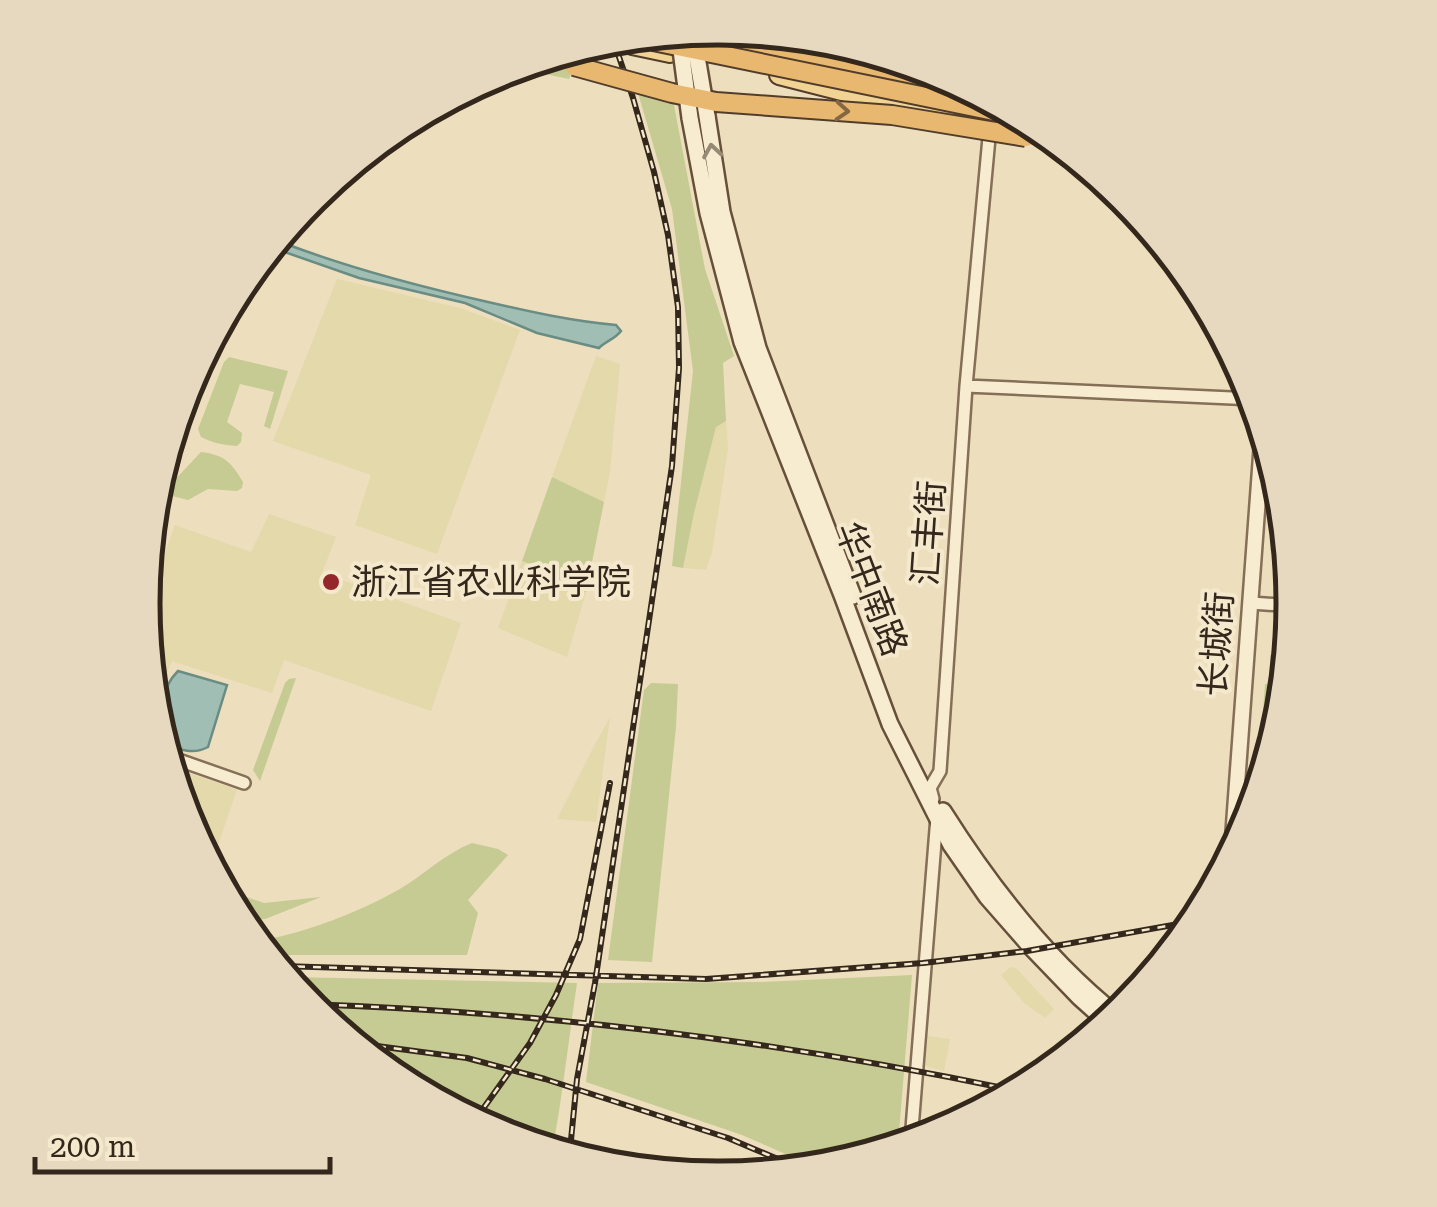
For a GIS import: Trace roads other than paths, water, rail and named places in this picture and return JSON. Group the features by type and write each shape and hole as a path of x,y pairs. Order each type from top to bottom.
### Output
{"highway":[{"path":"679,46 976,109"},
{"path":"780,49 873,67"},
{"path":"573,64 716,102 892,115 1018,133"}],"main road":[{"path":"681,46 698,117"},
{"path":"695,46 698,117"},
{"path":"653,49 793,78 893,104 981,111"},
{"name":"华中南路","path":"698,117 758,348 903,732 930,788 971,854 1046,948 1105,1006"},
{"name":"华中南路","path":"698,117 708,212 742,342 890,724 951,844 988,898 1097,1013"}],"street":[{"name":"汇丰街","path":"912,1127 937,818 930,788 940,771 966,386 992,117"},
{"path":"966,386 1237,398"},
{"name":"长城街","path":"1235,815 1260,468"},
{"path":"1250,603 1277,605"},
{"path":"183,762 244,783"}],"water":[{"path":"290,245 409,283 536,313 616,325 621,331 599,348 537,333 465,303 359,278 285,252"},
{"path":"178,671 227,685 208,747 190,751 179,748 167,687"}],"railway":[{"path":"571,1142 577,1079 595,983 672,466 679,368 678,307 668,235 654,172 618,55"},
{"path":"483,1109 530,1043 580,939 610,783"},
{"path":"294,966 706,979 1027,951 1175,925"},
{"path":"331,1005 484,1014 659,1032 834,1057 998,1087"},
{"path":"378,1046 467,1058 545,1079 728,1138 777,1159"}],"place":[{"name":"浙江省农业科学院","path":"331,582"}]}
